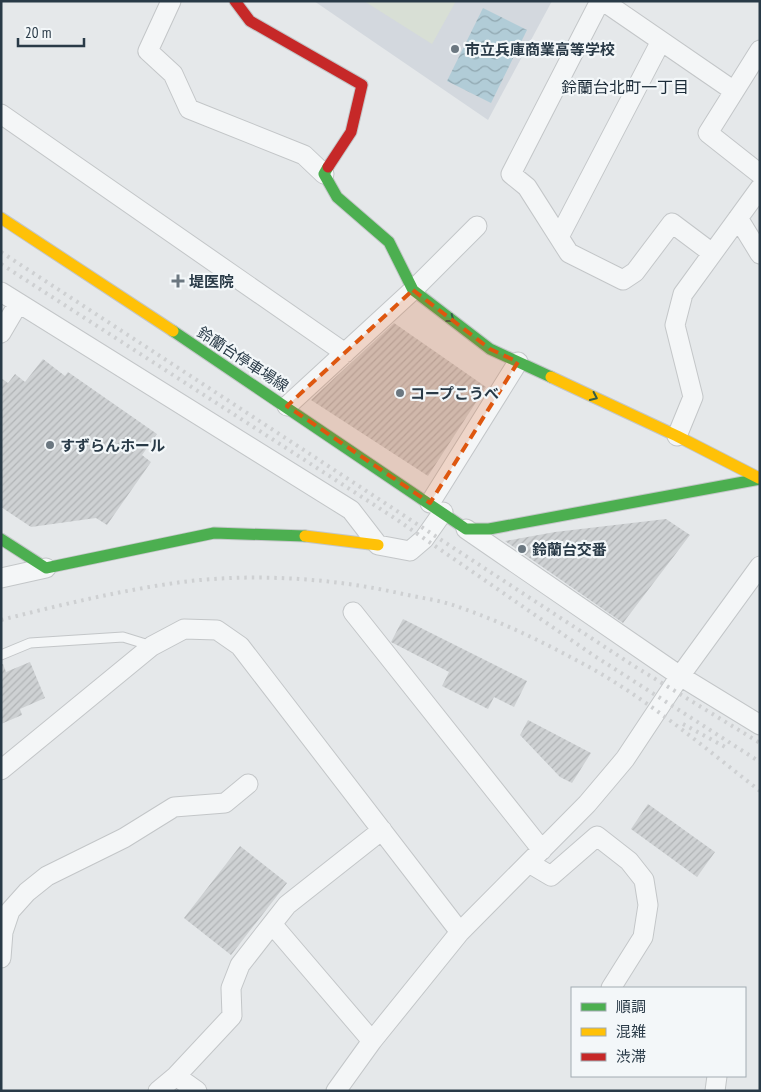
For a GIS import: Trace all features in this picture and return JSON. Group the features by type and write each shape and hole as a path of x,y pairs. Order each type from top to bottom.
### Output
{"street":[{"path":"171,1 148,52 173,74 189,109 304,155 324,174 337,197 389,242 413,290 490,349 678,436 759,479"},
{"path":"235,1 250,21 362,85 351,132 324,174"},
{"path":"712,254 672,223 635,272 623,280 569,253 527,187 511,174 602,1 734,91"},
{"path":"559,237 661,41"},
{"path":"760,50 708,133 760,174"},
{"path":"1,114 345,353"},
{"path":"678,436 693,396 675,325 683,294 760,188"},
{"name":"鈴蘭台停車場線","path":"1,218 287,406 466,529"},
{"path":"738,218 760,254"},
{"path":"287,406 413,290 477,226"},
{"path":"1,292 351,510 378,546"},
{"path":"1,333 18,304"},
{"path":"1,578 214,533 293,535 410,551 424,539 437,508 518,362"},
{"path":"466,529 489,528 759,479"},
{"path":"466,529 680,676 760,725"},
{"path":"1,539 46,568"},
{"path":"336,1091 372,1041 460,932 587,804 626,760 680,676 760,566"},
{"path":"353,612 550,876 597,836 628,860 644,880 648,905 643,937 612,987"},
{"path":"1,770 152,646 184,629 217,630 240,646 460,932"},
{"path":"1,958 2,932 10,911 27,892 47,876 124,838 174,807 225,803 248,784"},
{"path":"158,1091 176,1076 232,1016 231,988 240,965 288,905 382,830"},
{"path":"272,924 372,1041"},
{"path":"176,1076 197,1091"},
{"path":"715,1091 717,1077"}],"lane":[{"path":"1,655 30,644 124,637 152,646"}],"highlighted area":[{"path":"413,290 490,349 518,362 430,503 287,406"}],"shaded area":[{"name":"市立兵庫商業高等学校","path":"314,1 552,1 488,120"},
{"path":"364,1 456,1 432,44"}],"water":[{"path":"483,8 527,30 491,103 447,81"}],"building":[{"name":"コープこうべ","path":"394,323 486,387 428,476 311,400"},
{"path":"43,359 65,376 68,372 157,434 142,455 151,462 107,525 96,518 31,527 1,507 1,378 8,383 15,374 25,382"},
{"path":"666,519 690,535 623,623 505,541 555,532"},
{"path":"403,619 527,681 514,707 494,697 488,709 442,686 449,672 391,642"},
{"path":"30,662 45,698 20,709 22,715 1,724 1,664 3,664 6,672"},
{"path":"528,720 591,753 572,783 560,777 520,735"},
{"path":"648,804 715,852 697,877 631,829"},
{"path":"240,846 287,883 231,955 184,918"}],"railway":[{"path":"1,252 634,666 760,743"},
{"path":"1,264 396,519 593,655 760,762"},
{"path":"1,620 68,603 137,589 209,579 265,578 321,581 349,584 437,601 471,611 517,630 561,652 624,688 671,721 760,791"},
{"path":"683,724 727,748"}],"traffic: fast":[{"path":"328,167 324,174 337,197 389,242 413,290 490,349 551,377"},
{"path":"173,331 466,529 489,529 760,479"},
{"path":"1,539 46,568 214,533 305,536"}],"traffic: slow":[{"path":"1,218 173,331"},
{"path":"551,377 677,436 759,478"},
{"path":"305,536 378,545"}],"traffic: jam":[{"path":"235,1 250,21 362,85 351,132 328,167"}],"place":[{"name":"市立兵庫商業高等学校","path":"455,49"},
{"name":"堤医院","path":"178,281"},
{"name":"コープこうべ","path":"400,393"},
{"name":"すずらんホール","path":"50,445"},
{"name":"鈴蘭台交番","path":"522,549"}],"district":[{"name":"鈴蘭台北町一丁目","path":"625,87"}]}
